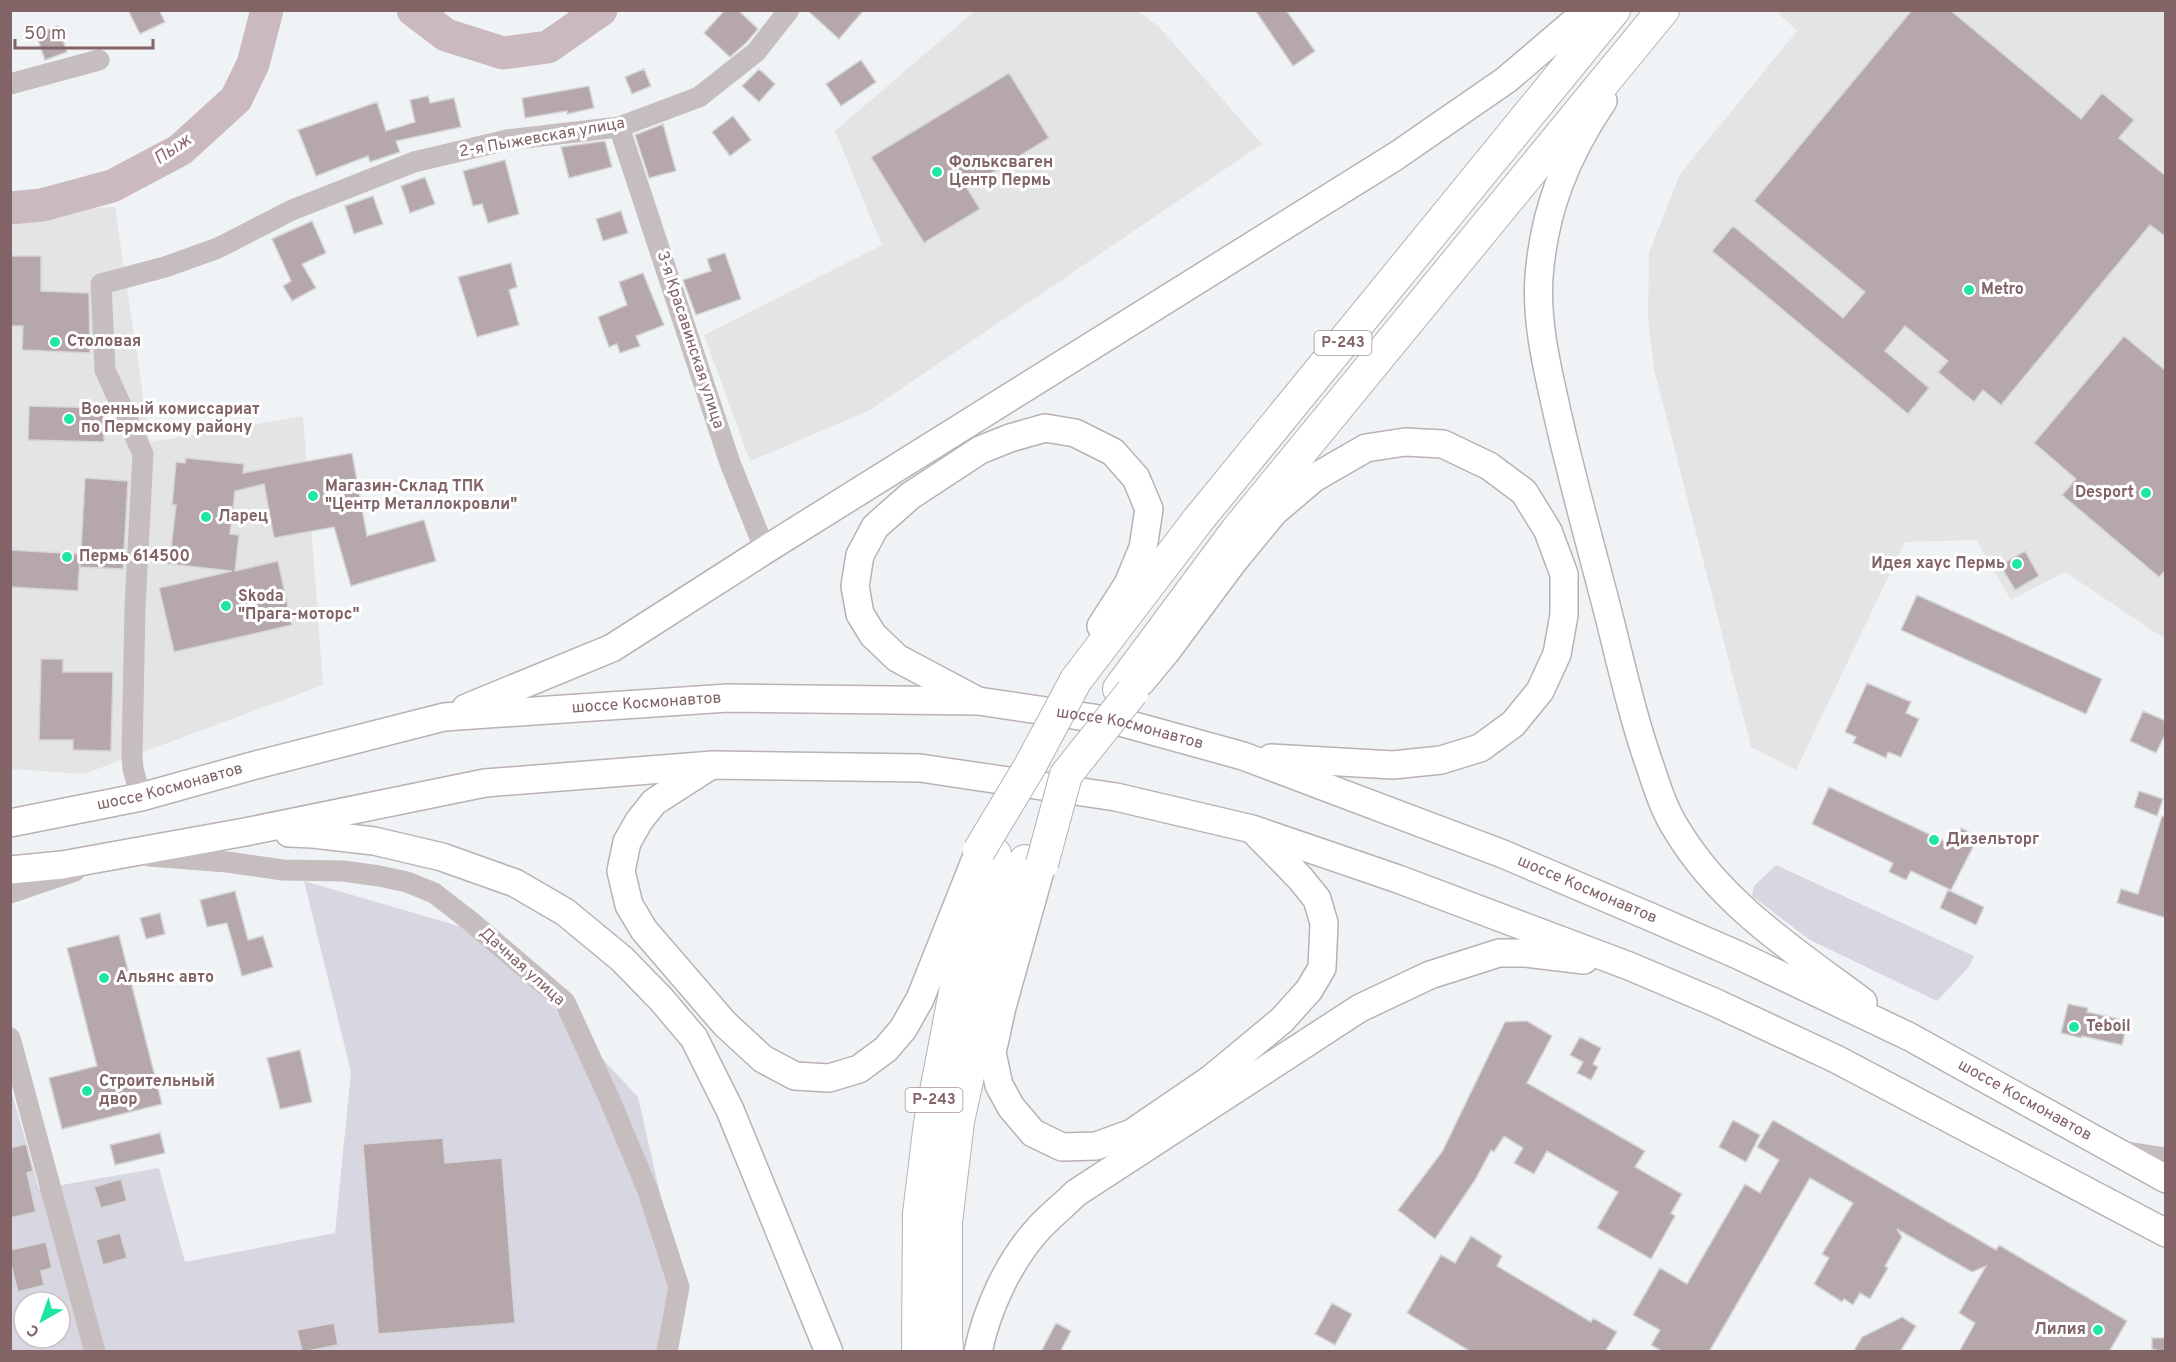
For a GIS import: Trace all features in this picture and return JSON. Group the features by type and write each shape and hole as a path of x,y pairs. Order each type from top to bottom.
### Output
{"highway":[{"name":"Р-243","path":"918,1352 919,1214 930,1123 956,987 987,853 1030,766 1069,679 1614,10"},
{"name":"Р-243","path":"947,1352 946,1222 958,1120 986,995 1066,775 1238,530 1665,10"}],"main road":[{"path":"444,717 612,648 1396,156 1506,80 1588,10"},
{"path":"1665,10 1573,149 1554,196 1543,246 1539,279 1545,362 1560,429 1641,741 1660,794 1676,829 1697,860 1740,907 1767,930 1910,1037"},
{"path":"978,701 897,658 873,635 860,614 855,586 860,555 875,527 910,496 980,450 1045,428 1076,433 1113,452 1136,478 1149,509 1143,548 1128,584 1069,679"},
{"path":"1126,691 1166,652 1233,562 1274,513 1314,478 1366,448 1405,442 1443,444 1489,465 1524,492 1548,531 1564,574 1564,615 1557,654 1540,691 1512,724 1480,748 1441,760 1394,765 1243,756"},
{"name":"шоссе Космонавтов","path":"10,823 141,797 444,717 728,698 978,701 1120,722 1243,756 1503,854 1738,956 1910,1037 2166,1179"},
{"path":"713,765 654,802 639,821 627,842 621,871 629,905 644,930 725,1024 763,1059 795,1076 829,1078 859,1069 886,1049 903,1029 920,999 987,853"},
{"path":"10,870 62,865 126,854 485,783 713,765 920,768 1116,797 1252,829 1398,879 1629,966 1714,1002 1836,1059 2166,1233"},
{"path":"1034,863 992,1053 994,1063 999,1085 1011,1107 1034,1133 1062,1147 1096,1146 1132,1133 1211,1079 1282,1020 1309,990 1322,968 1324,923 1317,899 1300,878 1252,829"},
{"path":"245,832 313,834 374,841 442,857 515,883 564,912 622,959 661,999 694,1038 730,1110 829,1352"},
{"path":"978,1352 989,1311 998,1291 1024,1248 1039,1228 1076,1193 1360,1008 1431,975 1499,953 1526,953 1629,966"}],"street":[{"name":"2-я Пыжевская улица","path":"141,797 133,769 132,754 135,607 143,454 105,370 101,284 165,267 218,248 292,210 414,162 507,140 619,127 699,97 756,52 789,10"},
{"path":"10,84 99,60"},
{"name":"3-я Красавинская улица","path":"619,127 730,463 765,550"},
{"path":"10,892 126,854"},
{"name":"Дачная улица","path":"126,854 227,862 283,870 343,871 407,882 434,893 565,1002 648,1191 679,1287 667,1352"},
{"path":"10,1038 95,1352"},
{"path":"2104,1144 2137,1155 2166,1158"}],"shaded area":[{"path":"975,11 1138,11 1159,27 1262,144 870,410 750,461 704,335 882,245 835,131"},
{"path":"1776,11 2165,11 2165,639 2065,572 2011,600 1976,540 1905,542 1796,770 1751,747 1654,369 1648,317 1649,253 1680,174 1797,31"},
{"path":"115,207 150,442 303,416 323,685 84,774 11,769 11,212"},
{"path":"1776,865 1974,956 1968,968 1937,1001 1810,940 1752,896 1754,886"},
{"path":"304,881 469,929 564,1017 638,1097 682,1290 675,1351 11,1351 10,1086 39,1189 159,1168 185,1262 335,1233 351,1072"}],"building":[{"path":"128,10 159,10 165,22 140,34"},
{"path":"725,10 738,10 758,29 730,57 704,33"},
{"path":"807,10 864,10 839,39"},
{"path":"1255,10 1286,10 1315,51 1293,66"},
{"path":"1912,10 1950,10 2081,119 2102,93 2134,120 2119,138 2166,176 2166,237 2150,225 2001,405 1983,390 1974,402 1938,372 1948,361 1905,326 1885,351 1929,388 1908,414 1712,251 1733,226 1843,318 1865,292 1754,201"},
{"path":"58,26 67,52 45,60 36,34"},
{"path":"861,60 876,82 841,106 826,84"},
{"path":"644,69 651,86 632,94 625,77"},
{"path":"759,69 775,84 759,102 742,86"},
{"name":"Фольксваген Центр Пермь","path":"1009,73 1049,138 967,188 980,209 924,243 871,157"},
{"path":"589,86 594,108 567,114 567,111 525,118 522,98"},
{"path":"428,96 430,103 454,98 461,127 396,141 400,152 370,162 368,156 316,176 298,130 377,102 386,131 415,122 410,100"},
{"path":"733,116 751,140 730,156 712,132"},
{"path":"663,124 676,171 649,178 635,135"},
{"path":"605,141 612,167 569,178 561,147"},
{"path":"505,160 519,214 488,223 482,204 473,206 463,171"},
{"path":"425,177 435,204 410,213 401,186"},
{"path":"373,196 383,224 354,234 345,206"},
{"path":"621,211 628,233 603,241 596,219"},
{"path":"312,221 326,253 302,264 316,288 292,301 283,286 291,281 272,239"},
{"path":"725,253 741,299 696,315 683,280 711,271 707,259"},
{"path":"10,256 41,256 41,291 89,293 90,353 22,350 23,326 10,326"},
{"path":"511,263 517,287 509,290 519,325 477,337 458,277"},
{"path":"643,273 664,325 636,336 640,346 620,353 617,344 609,347 598,317 627,305 619,282"},
{"path":"2124,336 2166,371 2166,570 2159,577 2062,495 2076,479 2034,443"},
{"path":"29,406 104,408 104,442 28,440"},
{"path":"352,453 367,536 424,520 436,561 351,586 334,527 274,538 264,484 235,491 230,534 239,535 235,571 278,561 292,625 174,652 159,588 232,571 160,563 161,548 171,549 176,505 172,505 176,462 185,463 186,458 244,464 243,473"},
{"path":"85,478 128,481 123,569 80,567"},
{"path":"10,550 80,554 78,591 10,587"},
{"path":"2025,551 2039,576 2015,590 2000,565"},
{"path":"1917,595 2102,679 2086,714 1901,630"},
{"path":"41,659 63,659 63,672 113,672 111,751 73,750 73,740 39,740"},
{"path":"1867,683 1911,702 1906,713 1919,719 1901,757 1888,752 1886,758 1853,743 1856,737 1845,732"},
{"path":"2143,711 2166,721 2166,733 2156,753 2130,741"},
{"path":"1829,787 1952,845 1961,828 1978,837 1951,890 1911,871 1906,880 1889,872 1893,863 1812,824"},
{"path":"2139,791 2163,799 2157,816 2134,807"},
{"path":"2162,816 2166,817 2166,918 2117,903 2121,889 2138,894"},
{"path":"1948,890 1984,907 1976,925 1940,908"},
{"path":"235,891 248,940 263,936 273,967 242,976 227,923 207,927 200,900"},
{"path":"160,913 165,934 146,939 140,918"},
{"path":"119,935 162,1104 62,1129 49,1078 97,1066 67,948"},
{"path":"2068,1004 2088,1008 2087,1012 2128,1021 2122,1045 2061,1033"},
{"path":"1527,1021 1552,1036 1527,1083 1645,1151 1635,1167 1682,1194 1671,1213 1675,1216 1651,1259 1597,1228 1618,1192 1547,1151 1534,1174 1514,1163 1523,1148 1504,1136 1494,1152 1491,1150 1475,1180 1435,1239 1398,1210 1442,1152 1505,1022"},
{"path":"1580,1037 1601,1048 1593,1064 1598,1067 1591,1080 1577,1073 1583,1062 1570,1055"},
{"path":"300,1050 312,1102 280,1109 267,1058"},
{"path":"1733,1120 1760,1135 1746,1162 1719,1147"},
{"path":"1773,1120 1996,1250 1999,1245 2127,1321 2109,1352 1959,1352 1975,1323 1959,1313 1986,1266 1972,1272 1897,1229 1902,1237 1885,1266 1888,1268 1870,1299 1860,1293 1853,1305 1844,1299 1842,1302 1814,1284 1829,1258 1822,1254 1853,1203 1810,1178 1709,1352 1663,1352 1651,1345 1660,1330 1633,1315 1660,1268 1687,1284 1745,1184 1760,1193 1779,1160 1757,1147"},
{"path":"160,1133 165,1153 115,1165 110,1145"},
{"path":"443,1138 445,1163 502,1158 515,1323 378,1334 363,1144"},
{"path":"26,1144 33,1171 27,1173 36,1212 10,1218 10,1148"},
{"path":"121,1179 127,1201 101,1208 94,1187"},
{"path":"120,1233 127,1258 103,1265 96,1240"},
{"path":"1471,1236 1502,1256 1497,1266 1591,1322 1593,1318 1617,1332 1605,1352 1471,1352 1407,1313 1441,1255 1455,1263"},
{"path":"46,1242 52,1268 41,1271 44,1285 17,1290 10,1261 10,1250"},
{"path":"1332,1303 1352,1314 1335,1345 1315,1334"},
{"path":"1902,1317 1916,1326 1900,1352 1853,1352 1862,1337"},
{"path":"334,1323 338,1345 302,1352 297,1330"},
{"path":"1056,1323 1071,1331 1060,1352 1041,1352"},
{"path":"2152,1338 2166,1338 2166,1347 2163,1352 2152,1349"}],"waterway":[{"name":"Пыж","path":"10,208 42,205 112,186 180,150 236,99 253,64 267,10"},
{"name":"Пыж","path":"413,10 446,35 503,53 548,47 601,10"}],"place":[{"name":"Фольксваген Центр Пермь","path":"937,172"},
{"name":"Metro","path":"1969,290"},
{"name":"Столовая","path":"55,342"},
{"name":"Военный комиссариат по Пермскому району","path":"69,419"},
{"name":"Desport","path":"2146,493"},
{"name":"Магазин-Склад ТПК \"Центр Металлокровли\"","path":"313,496"},
{"name":"Ларец","path":"206,517"},
{"name":"Пермь 614500","path":"67,557"},
{"name":"Идея хаус Пермь","path":"2017,564"},
{"name":"Skoda \"Прага-моторс\"","path":"226,606"},
{"name":"Дизельторг","path":"1934,840"},
{"name":"Альянс авто","path":"104,978"},
{"name":"Teboil","path":"2074,1027"},
{"name":"Строительный двор","path":"87,1091"},
{"name":"Лилия","path":"2098,1330"}]}
